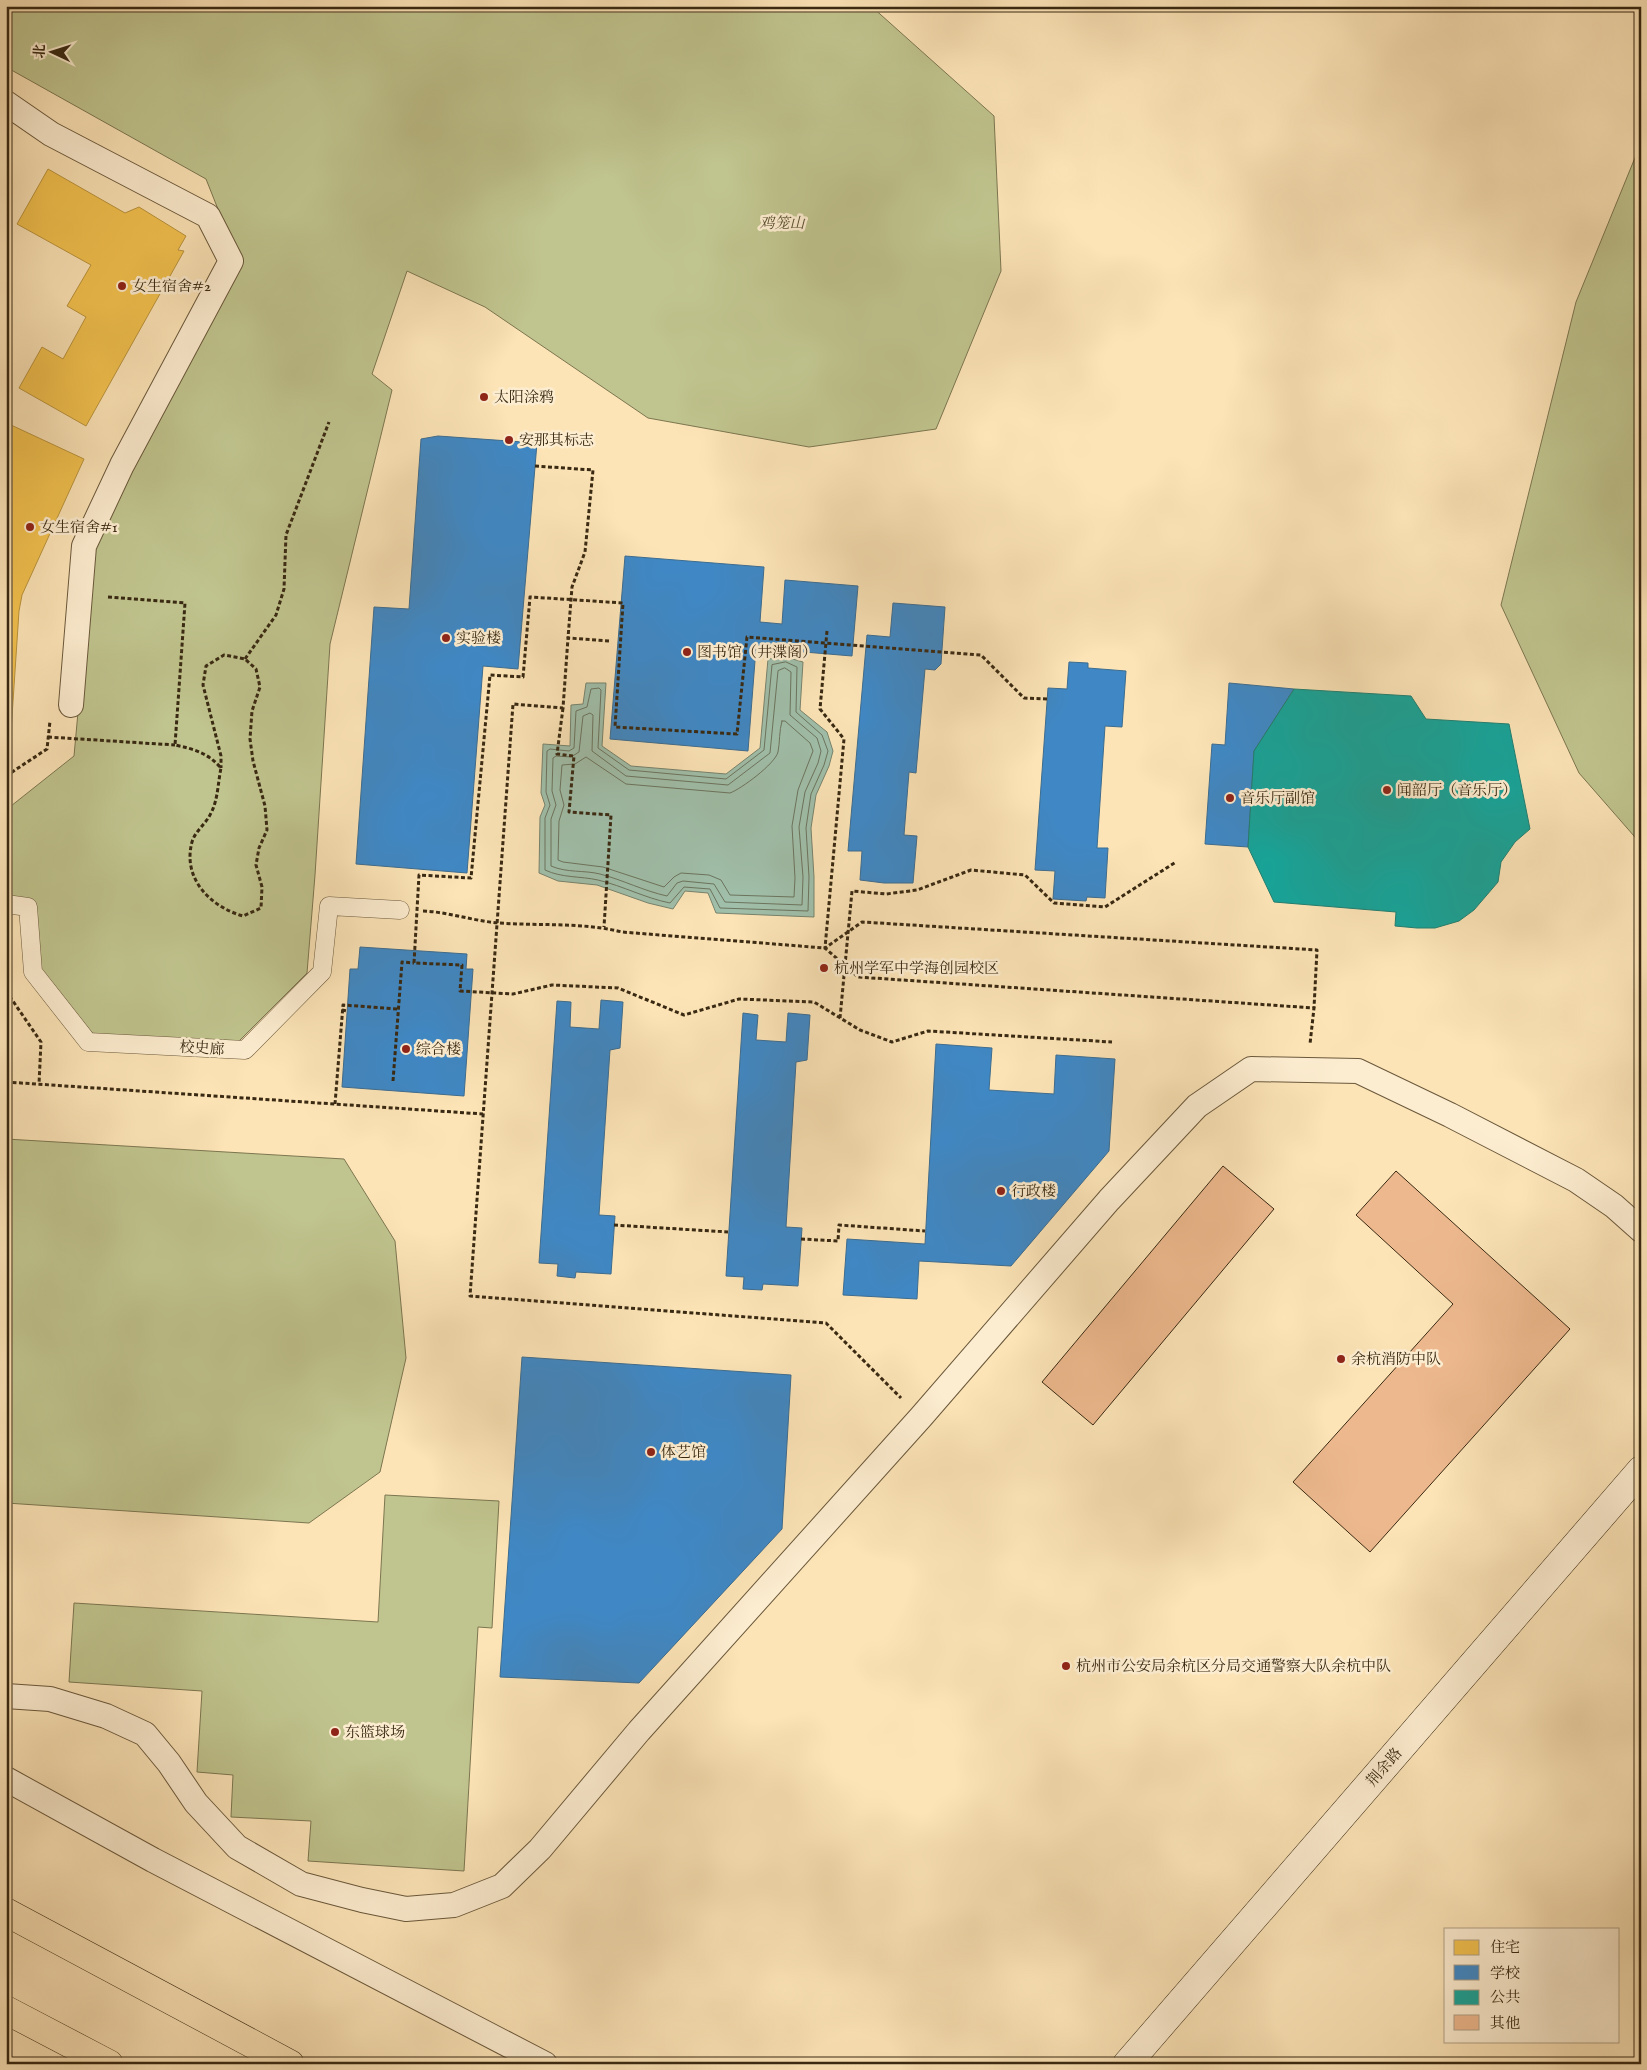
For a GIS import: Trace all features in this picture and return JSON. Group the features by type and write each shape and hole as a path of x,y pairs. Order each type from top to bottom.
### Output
{"highway":[{"path":"6,1912 290,2064"},
{"path":"6,2010 109,2064"}],"main road":[{"name":"荆余路","path":"1127,2064 1641,1470"}],"street":[{"path":"6,103 51,134 208,216 231,262 122,465 84,546 71,705"},
{"name":"校史廊","path":"6,904 28,908 33,972 88,1042 245,1050 322,972 329,906 400,910"},
{"path":"6,1696 50,1699 106,1716 145,1734 169,1763 196,1803 237,1846 301,1884 406,1909 454,1905 502,1886 540,1849 639,1732 921,1417 1108,1200 1197,1106 1251,1068 1358,1071 1450,1115 1576,1180 1614,1206 1641,1230"},
{"path":"6,1779 152,1860 545,2064"}],"path":[{"path":"245,659 276,615 284,588 286,535 328,422"},
{"path":"535,466 593,470 585,552 572,586 557,754 574,756 569,812 610,815 604,927"},
{"path":"79,596 185,603 176,746"},
{"path":"414,963 419,874 471,878 490,676 523,677 530,598 623,603 615,727 737,734 747,636 981,655 1024,698 1047,699"},
{"path":"825,948 844,739 820,708 827,631"},
{"path":"568,638 609,641"},
{"path":"224,655 245,659 256,670 260,687 252,711 250,739 253,761 265,806 267,830 259,848 256,865 262,887 260,908 244,916 227,912 204,895 190,866 192,842 201,826 211,814 221,768 221,756 203,685 206,666 224,655"},
{"path":"562,708 513,704 470,1296 826,1323 921,1417"},
{"path":"6,776 47,750 51,710 71,705"},
{"path":"48,736 176,746 197,750 214,760 221,768"},
{"path":"840,1018 852,891 886,894 917,890 971,870 1025,875 1054,903 1104,907 1176,862"},
{"path":"400,910 444,912 497,923 604,927 622,932 825,948 858,977 1314,1008"},
{"path":"825,948 862,922 1316,950 1314,1008 1308,1069"},
{"path":"393,1082 402,962 462,965 460,991 512,994 552,985 618,988 684,1015 739,999 814,1002 860,1030 892,1042 928,1031 1112,1042"},
{"path":"6,991 41,1042 39,1084"},
{"path":"335,1104 343,1005 398,1009"},
{"path":"342,1010 347,1010"},
{"path":"6,1082 483,1114"},
{"path":"614,1224 728,1232"},
{"path":"801,1239 838,1241 839,1226 925,1231"}],"green space":[{"name":"鸡笼山","path":"16,6 871,6 994,116 1001,271 936,429 809,447 648,418 485,307 407,271 372,374 392,390 330,644 307,973 236,1044 94,1035 38,968 36,903 6,899 6,839 11,806 74,756 93,548 239,262 206,179 6,67 6,14"},
{"path":"1641,143 1641,844 1579,773 1501,605 1576,302"},
{"path":"6,1139 344,1159 395,1241 406,1358 380,1472 309,1523 6,1503"},
{"name":"东篮球场","path":"385,1495 499,1501 492,1628 478,1627 464,1871 308,1861 311,1821 231,1817 233,1775 197,1772 202,1691 69,1682 74,1603 378,1622"}],"water":[{"path":"786,657 803,662 800,710 827,732 833,751 829,766 816,795 811,828 814,917 716,913 708,893 685,891 673,909 648,903 597,885 558,881 539,873 540,817 545,805 541,793 543,744 570,746 571,705 583,704 586,683 606,683 602,746 631,766 726,774 760,748 768,659"}],"building: 住宅":[{"name":"女生宿舍#2","path":"48,169 125,213 139,207 186,236 178,250 184,251 86,426 19,388 42,347 63,359 86,317 67,306 91,265 17,224"},
{"name":"女生宿舍#1","path":"11,425 84,459 22,595 19,611 9,762 6,762 6,436"}],"building: 学校":[{"name":"实验楼","path":"438,436 537,443 518,669 483,666 467,873 356,864 374,607 409,609 421,439"},
{"name":"图书馆（井渫阁）","path":"625,556 764,567 760,622 782,624 785,580 858,586 852,656 756,648 748,751 610,739"},
{"path":"893,603 945,607 941,664 935,670 925,669 916,773 909,772 904,835 917,836 913,883 884,883 860,880 862,851 848,851 867,635 890,637"},
{"path":"1069,662 1088,663 1088,668 1126,671 1122,727 1105,726 1097,848 1108,848 1105,898 1087,897 1086,901 1053,899 1055,871 1035,870 1048,688 1067,689"},
{"name":"音乐厅副馆","path":"1229,683 1294,689 1254,751 1248,847 1205,844 1212,744 1225,745"},
{"name":"综合楼","path":"360,947 467,954 466,969 473,969 464,1096 342,1087 350,969 358,969"},
{"path":"601,1000 623,1002 620,1048 610,1050 599,1215 615,1216 611,1274 576,1272 575,1278 557,1276 558,1264 539,1263 557,1001 571,1002 570,1027 599,1029"},
{"path":"743,1013 758,1015 756,1040 786,1042 788,1013 810,1015 807,1060 796,1062 786,1227 802,1228 798,1286 763,1284 762,1290 743,1289 744,1277 726,1276"},
{"name":"行政楼","path":"936,1044 992,1048 989,1090 1054,1094 1056,1055 1115,1059 1109,1151 1011,1266 919,1261 917,1299 843,1295 847,1239 925,1244"},
{"name":"体艺馆","path":"522,1357 791,1375 782,1529 639,1683 500,1677"}],"building: 公共":[{"name":"闻韶厅（音乐厅）","path":"1294,689 1411,696 1426,719 1509,724 1530,829 1515,842 1501,862 1498,882 1474,910 1459,921 1435,928 1417,928 1395,926 1396,912 1274,902 1248,847 1254,751"}],"building: 其他":[{"path":"1223,1166 1274,1209 1093,1425 1042,1382"},
{"path":"1396,1171 1570,1329 1370,1552 1293,1482 1453,1304 1356,1215"}],"place":[{"name":"女生宿舍#2","path":"122,286"},
{"name":"太阳涂鸦","path":"484,397"},
{"name":"安那其标志","path":"509,440"},
{"name":"女生宿舍#1","path":"30,527"},
{"name":"实验楼","path":"446,638"},
{"name":"图书馆（井渫阁）","path":"687,652"},
{"name":"闻韶厅（音乐厅）","path":"1387,790"},
{"name":"音乐厅副馆","path":"1230,798"},
{"name":"杭州学军中学海创园校区","path":"824,968"},
{"name":"综合楼","path":"406,1049"},
{"name":"行政楼","path":"1001,1191"},
{"name":"余杭消防中队","path":"1341,1359"},
{"name":"体艺馆","path":"651,1452"},
{"name":"杭州市公安局余杭区分局交通警察大队余杭中队","path":"1066,1666"},
{"name":"东篮球场","path":"335,1732"}]}
